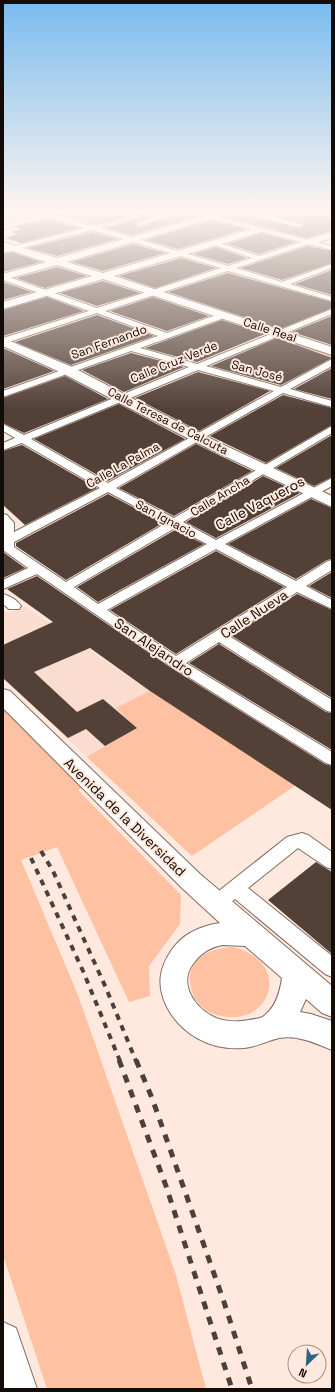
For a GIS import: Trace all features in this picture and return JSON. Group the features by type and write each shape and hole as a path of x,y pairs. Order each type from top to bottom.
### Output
{"street":[{"path":"9,279 165,335"},
{"path":"3,306 93,279"},
{"name":"Calle Real","path":"112,279 332,351"},
{"path":"3,342 195,279"},
{"path":"266,279 332,298"},
{"path":"283,284 297,279"},
{"name":"Calle Cruz Verde","path":"3,447 332,311"},
{"name":"San Fernando","path":"3,394 224,315"},
{"name":"Calle Teresa de Calcuta","path":"3,342 67,370 198,438 332,502"},
{"name":"San José","path":"130,348 332,404"},
{"name":"Calle La Palma","path":"8,540 108,488 332,362"},
{"name":"San Ignacio","path":"3,427 108,488 174,524 332,605"},
{"name":"Calle Ancha","path":"66,587 332,429"},
{"name":"Calle Vaqueros","path":"98,609 332,481"},
{"name":"San Alejandro","path":"3,518 8,523 8,548 176,663 332,759"},
{"name":"Calle Nueva","path":"176,663 332,564"},
{"path":"3,585 38,568"},
{"path":"220,636 332,707"},
{"name":"Avenida de la Diversidad","path":"3,696 190,881 227,896 250,935 332,1004"},
{"path":"332,862 302,840 293,842 227,896 206,929 175,966 173,978 174,987 181,1008 200,1026 231,1035 248,1035 275,1025 304,1025 322,1030 332,1036"},
{"path":"227,896 332,968"},
{"path":"194,943 217,934 231,932 250,935"},
{"path":"275,1025 285,1013 291,1001 295,988 296,975"},
{"path":"3,1342 18,1389"}],"shaded area":[{"path":"278,336 332,354 332,359 320,365 253,345"},
{"path":"25,606 150,691 241,750 293,787 192,856 3,678 3,610 9,613"},
{"path":"150,691 296,785 192,856 87,757 136,728 116,708"},
{"path":"3,705 85,787 78,790 181,895 180,924 149,966 150,996 129,1002 57,847 21,860 78,995 176,1275 206,1389 47,1389 3,1255"},
{"path":"233,947 253,955 264,967 269,980 268,994 261,1005 249,1014 233,1017 214,1014 204,1009 194,997 190,983 190,974 198,959 205,954 214,950"}],"building":[{"path":"19,279 77,279 45,288"},
{"path":"128,279 183,279 155,288"},
{"path":"209,279 249,279 332,302 332,308 280,329 168,292"},
{"path":"308,279 332,279 332,295 295,284"},
{"path":"103,281 140,293 97,306 60,293"},
{"path":"3,282 32,292 3,300"},
{"path":"47,297 84,311 3,336 3,310"},
{"path":"153,297 209,316 167,331 110,311"},
{"path":"97,315 154,336 71,365 15,342"},
{"path":"332,316 332,345 292,332"},
{"path":"222,320 265,334 197,362 145,348"},
{"path":"277,338 332,358 281,385 211,366"},
{"path":"3,348 54,371 3,389"},
{"path":"131,353 184,367 124,392 82,370"},
{"path":"332,368 332,399 294,389"},
{"path":"198,372 270,391 199,431 135,398"},
{"path":"65,376 108,399 24,433 3,423 3,398"},
{"path":"283,395 332,408 332,425 266,463 210,436"},
{"path":"119,404 185,439 108,481 34,439"},
{"path":"332,435 332,477 314,486 276,468"},
{"path":"196,444 252,471 174,516 119,488"},
{"path":"22,445 97,488 25,525 3,505 3,451"},
{"path":"263,476 300,493 216,538 186,522"},
{"path":"108,494 163,523 66,580 16,546 16,543"},
{"path":"311,499 332,508 332,559 327,560 296,579 228,544"},
{"path":"175,530 204,544 98,602 77,587"},
{"path":"216,551 284,587 176,654 110,610"},
{"path":"3,552 25,568 3,578"},
{"path":"332,572 332,598 309,586"},
{"path":"37,576 170,667 325,764 332,766 332,810 150,691 90,648 34,672 77,712 103,699 137,728 105,746 86,729 68,738 3,678 3,645 53,622 7,589"},
{"path":"297,594 332,610 332,698 232,636"},
{"path":"219,644 326,712 332,713 332,750 189,663"},
{"path":"316,862 332,872 332,954 268,900"}],"railway":[{"path":"41,851 53,871 106,988 136,1061"},
{"path":"31,858 83,971 120,1061"},
{"path":"119,1060 166,1186 232,1389"},
{"path":"136,1060 152,1098 224,1302 252,1389"}]}
